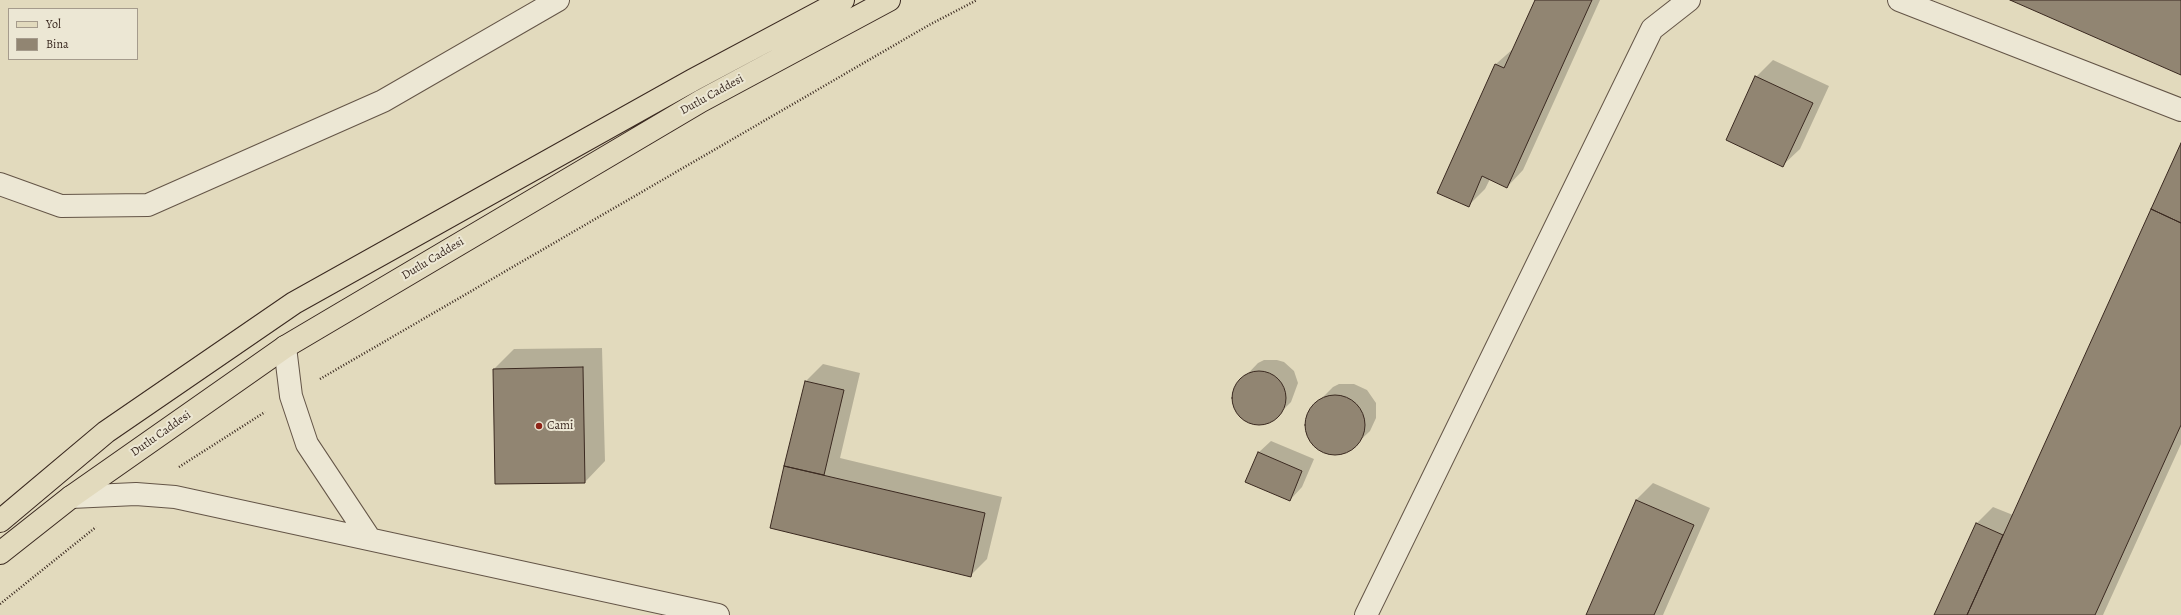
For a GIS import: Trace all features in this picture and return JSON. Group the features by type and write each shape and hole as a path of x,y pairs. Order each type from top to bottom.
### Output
{"main road":[{"name":"Dutlu Caddesi","path":"0,521 106,432 294,303 686,84 843,0"},
{"name":"Dutlu Caddesi","path":"0,553 71,497 285,347 701,100 889,0"}],"street":[{"path":"0,184 61,206 148,205 383,101 558,0"},
{"path":"1366,615 1652,29 1689,0"},
{"path":"1899,0 2181,110"},
{"path":"285,347 291,396 307,444 370,539"},
{"path":"71,497 136,494 175,497 718,615"}],"path":[{"path":"177,468 291,396 929,25 978,0"},
{"path":"0,604 99,524"}],"building":[{"path":"1535,0 1592,0 1507,188 1482,176 1469,207 1437,193 1495,64 1504,68"},
{"path":"2010,0 2181,0 2181,75"},
{"path":"1755,76 1813,103 1783,167 1726,140"},
{"path":"2181,143 2181,223 2151,209"},
{"path":"2151,209 2181,223 2181,425 2095,615 1967,615"},
{"name":"Cami","path":"583,367 585,483 495,484 493,369"},
{"path":"1259,371 1269,373 1278,379 1284,388 1286,398 1284,408 1278,417 1269,423 1259,425 1249,423 1240,417 1234,408 1232,398 1234,388 1240,379 1249,373"},
{"path":"805,381 844,390 824,475 784,466"},
{"path":"1335,395 1351,400 1356,404 1360,409 1365,425 1360,441 1356,446 1351,450 1335,455 1319,450 1314,446 1310,441 1305,425 1310,409 1314,404 1319,400"},
{"path":"1258,452 1302,471 1290,501 1245,482"},
{"path":"784,466 985,513 971,577 770,528"},
{"path":"1636,500 1694,525 1654,615 1586,615"},
{"path":"1976,523 2003,535 1967,615 1934,615"}],"place":[{"name":"Cami","path":"539,426"}]}
